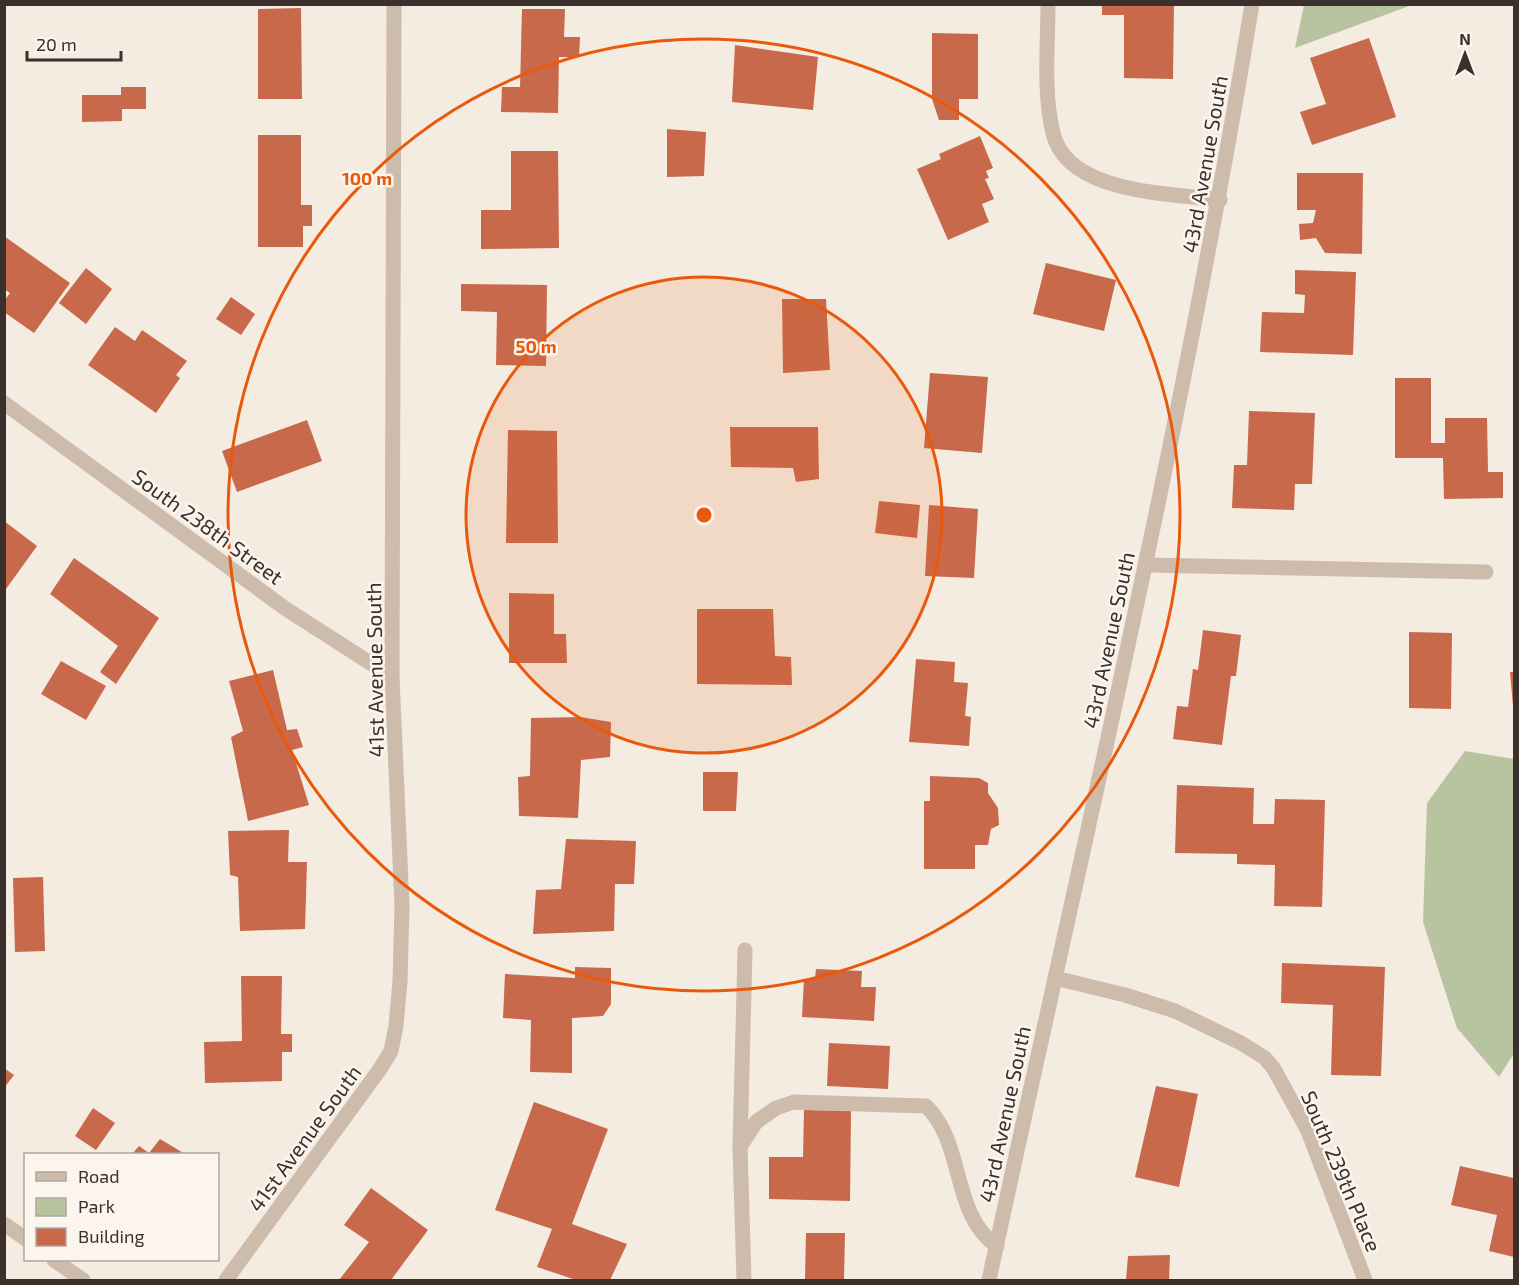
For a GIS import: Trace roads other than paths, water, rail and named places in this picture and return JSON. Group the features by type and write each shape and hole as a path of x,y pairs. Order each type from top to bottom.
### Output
{"street":[{"name":"41st Avenue South","path":"226,1281 322,1152 391,1051 400,981 402,906 392,677 394,4"},
{"path":"1048,4 1050,116 1053,135 1063,156 1090,177 1127,187 1220,200"},
{"name":"43rd Avenue South","path":"989,1281 1054,978 1147,565 1220,200 1252,4"},
{"name":"South 238th Street","path":"4,403 286,609 392,677"},
{"path":"1147,565 1486,572"},
{"path":"744,1281 740,1147 745,950"},
{"name":"South 239th Place","path":"1054,978 1125,995 1175,1011 1242,1043 1264,1058 1274,1069 1308,1131 1365,1281"},
{"path":"740,1147 762,1116 782,1105 794,1102 907,1103 926,1106 942,1126 974,1222 984,1237 997,1246"},
{"path":"4,1224 24,1238"},
{"path":"55,1261 83,1281"}]}
